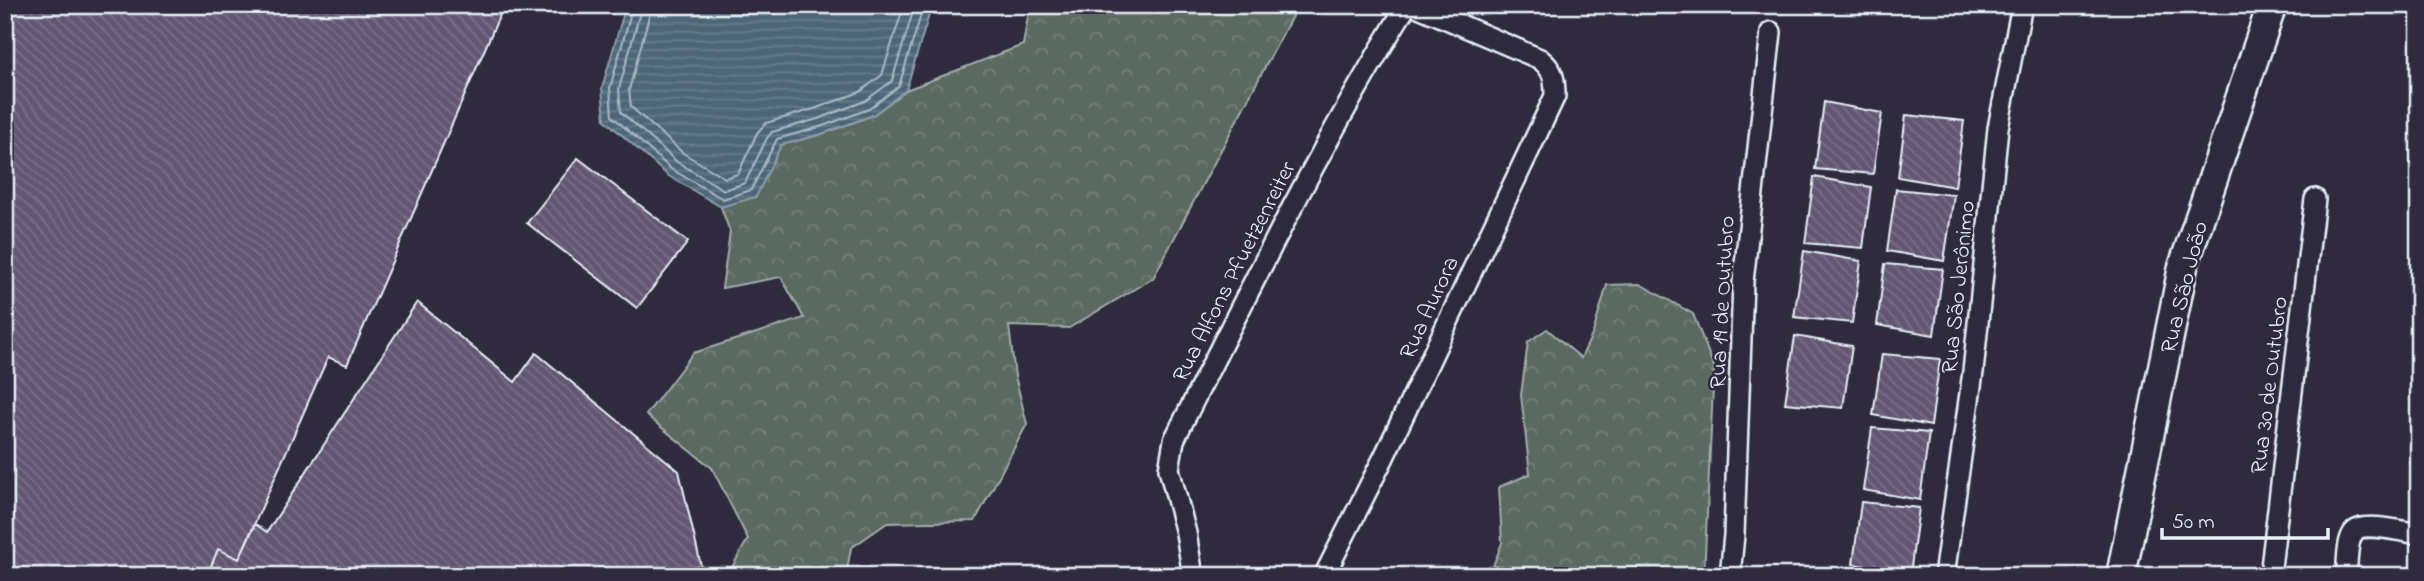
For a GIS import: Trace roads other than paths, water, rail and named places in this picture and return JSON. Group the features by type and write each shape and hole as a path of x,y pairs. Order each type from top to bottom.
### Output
{"street":[{"name":"Rua Alfons Pfuetzenreiter","path":"1193,576 1186,533 1170,469 1174,440 1276,238 1362,77 1406,5"},
{"name":"Rua Aurora","path":"1324,576 1384,457 1555,96 1555,79 1548,65 1541,59 1414,5"},
{"name":"Rua São Jerônimo","path":"1944,576 1973,372 1998,128 2022,5"},
{"name":"Rua São João","path":"2121,576 2183,267 2272,5"},
{"name":"Rua 19 de Outubro","path":"1730,576 1734,535 1743,282 1771,32"},
{"name":"Rua 30 de Outubro","path":"2270,576 2315,199"},
{"path":"2346,576 2349,544 2354,531 2364,526 2419,534"}],"water":[{"path":"626,5 932,5 906,90 873,115 822,134 781,145 756,197 721,207 667,175 605,120 602,88"}]}
